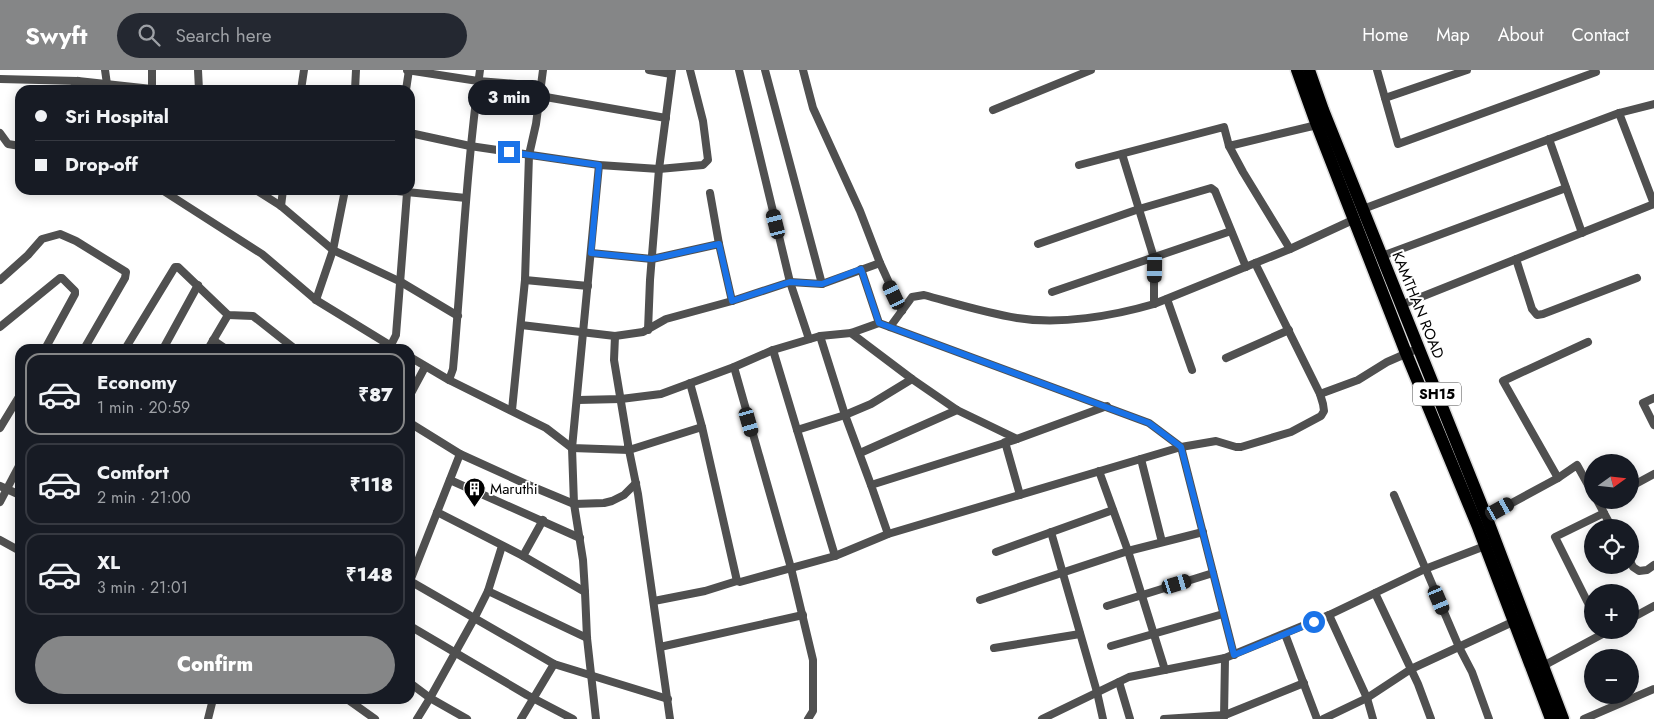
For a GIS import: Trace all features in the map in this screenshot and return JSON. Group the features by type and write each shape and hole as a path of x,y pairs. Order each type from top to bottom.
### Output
{"main road":[{"name":"KAMTHAN ROAD","path":"1298,70 1317,125 1359,214"},
{"name":"KAMTHAN ROAD","path":"1309,70 1406,352 1485,546 1543,666 1563,719"},
{"name":"KAMTHAN ROAD","path":"1365,230 1382,256 1486,517 1551,719"}],"street":[{"path":"45,70 46,79"},
{"path":"105,70 107,84"},
{"path":"151,85 152,70"},
{"path":"198,70 199,85"},
{"path":"302,85 304,70"},
{"path":"355,85 356,70"},
{"path":"407,85 409,70 447,73 478,81 542,86"},
{"path":"449,380 453,369 470,146 480,70"},
{"path":"512,410 525,280 529,155 542,86 543,70"},
{"path":"648,330 659,169 672,72 649,70"},
{"path":"415,134 470,146 599,165 659,169 703,165 707,162 703,121 690,70"},
{"path":"739,70 790,282 809,339"},
{"path":"765,70 822,284"},
{"path":"803,70 814,108 902,310"},
{"path":"994,110 1091,70"},
{"path":"1376,70 1398,144 1596,72 1596,70"},
{"path":"1384,98 1467,70"},
{"path":"0,79 46,79 116,85"},
{"path":"75,85 78,81"},
{"path":"78,81 84,85"},
{"path":"540,96 666,118"},
{"path":"890,327 912,298 918,295 1016,318 1033,319 1077,319 1154,304 1290,249 1359,214 1549,139 1619,113 1654,104"},
{"path":"1401,305 1654,204 1619,113"},
{"path":"1229,146 1317,125"},
{"path":"1079,165 1224,127 1229,146 1243,172 1290,249"},
{"path":"0,132 8,144 15,145"},
{"path":"1549,139 1582,233"},
{"path":"1122,154 1154,258 1154,304"},
{"path":"596,719 587,638 583,560 574,504 572,448 599,165"},
{"path":"1038,244 1139,209 1210,188 1215,191 1246,267"},
{"path":"1382,256 1566,188"},
{"path":"710,193 732,301"},
{"path":"415,194 466,198"},
{"path":"170,195 262,254 316,300 388,344"},
{"path":"264,195 281,206 333,250 401,282 458,316"},
{"path":"281,206 282,195"},
{"path":"316,300 333,250 344,195"},
{"path":"394,344 401,282 407,195"},
{"path":"1052,292 1231,230"},
{"path":"0,280 28,255 42,239 60,234 76,241 126,272 125,278 87,344"},
{"path":"591,253 652,259 719,244"},
{"path":"1516,259 1532,309 1537,315 1637,278"},
{"path":"521,325 615,336 643,332 666,319 732,301 790,282 822,284 880,263"},
{"path":"654,600 705,591 836,556 888,534 1181,447 1216,442 1241,447 1292,432 1321,416 1324,412 1324,404 1320,394 1255,263"},
{"path":"128,344 173,268 178,267 228,314 253,316 289,344"},
{"path":"861,269 879,323"},
{"path":"0,327 62,278 75,294 48,344"},
{"path":"525,280 588,286"},
{"path":"166,344 198,285"},
{"path":"1167,299 1192,370"},
{"path":"211,344 228,314"},
{"path":"578,400 621,399 661,394 734,367 773,350 820,336 851,333 879,323 1107,406 1149,423 1181,447 1234,655"},
{"path":"1226,358 1289,330"},
{"path":"851,333 957,410 1017,439"},
{"path":"615,336 614,360 636,483 670,719"},
{"path":"820,336 845,415 888,534"},
{"path":"213,340 219,344"},
{"path":"1558,478 1503,381 1588,342"},
{"path":"1320,394 1367,376 1387,362 1406,352 1419,348"},
{"path":"773,350 836,556"},
{"path":"415,361 546,428 572,448 630,450 702,427"},
{"path":"415,386 425,367"},
{"path":"734,367 791,568 814,667 813,710 808,719"},
{"path":"797,430 845,415 871,404 912,379"},
{"path":"690,383 702,427 737,581"},
{"path":"1654,398 1643,404 1654,426"},
{"path":"0,428 4,412 15,400"},
{"path":"871,485 1017,439 1107,406"},
{"path":"860,453 957,410"},
{"path":"415,426 460,454 574,504 604,503 618,499 636,483"},
{"path":"1005,442 1020,495"},
{"path":"415,568 460,454"},
{"path":"1141,459 1162,542"},
{"path":"1486,517 1558,478 1577,465 1584,478"},
{"path":"0,502 3,487 15,471"},
{"path":"1099,471 1128,551 1164,670"},
{"path":"1639,482 1654,474"},
{"path":"450,480 580,538"},
{"path":"3,487 15,493"},
{"path":"1394,495 1458,647 1472,672 1489,719"},
{"path":"1603,509 1607,519"},
{"path":"996,552 1113,510"},
{"path":"437,512 523,556 584,592"},
{"path":"1584,595 1555,537 1604,513"},
{"path":"523,556 543,520"},
{"path":"1051,532 1098,692 1103,719"},
{"path":"980,600 1128,551 1203,532"},
{"path":"0,540 15,548"},
{"path":"417,719 488,591 502,546"},
{"path":"1042,719 1129,677 1234,655 1329,616 1426,569 1485,546"},
{"path":"1639,571 1647,570 1654,565"},
{"path":"1107,606 1213,573"},
{"path":"415,584 554,664 591,677 668,699"},
{"path":"488,591 587,638"},
{"path":"1375,593 1418,684 1431,719"},
{"path":"1639,614 1654,606"},
{"path":"1111,646 1223,614"},
{"path":"660,647 803,615"},
{"path":"1329,616 1367,698 1373,719"},
{"path":"1323,719 1367,698 1410,669 1519,619"},
{"path":"415,629 572,719"},
{"path":"994,648 1080,634"},
{"path":"1285,634 1317,719"},
{"path":"1543,666 1591,639"},
{"path":"1224,717 1225,658"},
{"path":"521,719 554,664"},
{"path":"1119,682 1130,719"},
{"path":"1164,719 1224,717 1304,683"},
{"path":"415,687 430,698 467,719"},
{"path":"1584,719 1654,689"},
{"path":"208,719 212,704"},
{"path":"354,704 375,719"}],"place":[{"name":"Maruthi","path":"474,508"}],"route":[{"path":"509,152 599,165 591,253 652,259 719,244 732,301 790,282 822,284 861,269 879,323 1149,423 1181,447 1234,655 1314,622"}]}
